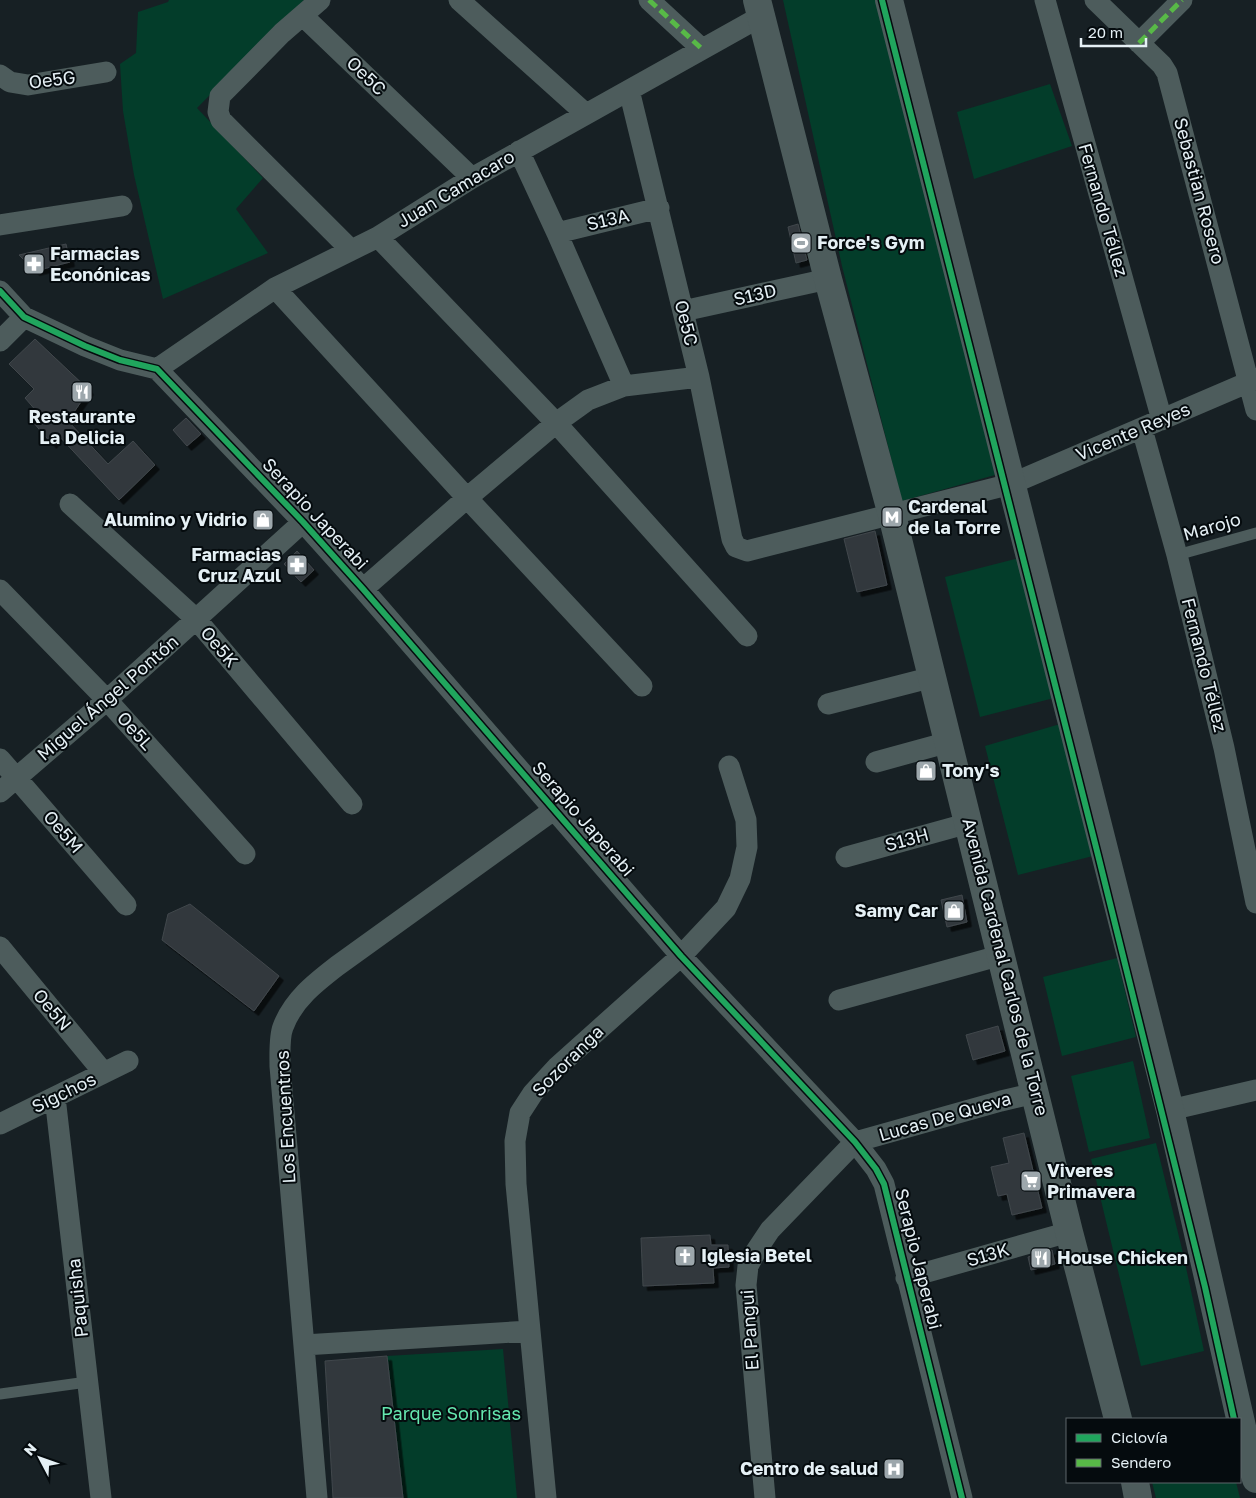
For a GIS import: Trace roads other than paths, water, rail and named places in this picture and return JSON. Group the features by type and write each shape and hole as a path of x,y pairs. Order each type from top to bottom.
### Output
{"street":[{"path":"320,0 282,33 220,96 218,112 221,120 351,250"},
{"path":"459,0 586,114"},
{"path":"649,0 702,49"},
{"path":"889,0 1170,1110 1237,1418"},
{"name":"Fernando Téllez","path":"1044,0 1162,420"},
{"name":"Sebastian Rosero","path":"1095,0 1162,65 1171,83 1252,381 1256,410"},
{"path":"1139,43 1182,0"},
{"name":"Juan Camacaro","path":"157,369 275,288 378,237 472,178 702,49 759,8"},
{"name":"Avenida Cardenal Carlos de la Torre","path":"759,8 828,279 892,515 1069,1232 1118,1418"},
{"name":"Oe5C","path":"303,16 472,178"},
{"name":"Oe5G","path":"0,75 10,82 28,85 106,72"},
{"name":"Oe5C","path":"629,90 700,377 732,539 736,547 747,551 892,515"},
{"path":"519,151 624,386"},
{"path":"0,225 122,206"},
{"name":"S13A","path":"557,233 659,208"},
{"path":"378,237 556,423 747,636"},
{"name":"S13D","path":"683,311 828,279"},
{"path":"275,288 642,686"},
{"path":"0,292 24,317 85,346 120,360 157,369"},
{"path":"0,341 24,317"},
{"name":"Serapio Japerabi","path":"157,369 303,522 555,809 681,956 855,1142 876,1169 884,1184 962,1498"},
{"path":"363,589 556,423 588,400 624,386 700,377"},
{"name":"Vicente Reyes","path":"1010,484 1252,381"},
{"name":"Fernando Téllez","path":"1142,429 1177,555 1224,748 1256,903"},
{"path":"892,515 1010,484"},
{"name":"Oe5K","path":"70,504 196,619 352,804"},
{"name":"Miguel Ángel Pontón","path":"0,792 107,700 303,522"},
{"name":"Oe5L","path":"0,590 107,700 245,854"},
{"path":"828,704 933,677"},
{"path":"876,762 949,742"},
{"name":"Oe5M","path":"0,759 126,905"},
{"name":"Sozoranga","path":"546,1498 516,1184 515,1141 520,1113 533,1093 557,1067 681,956 726,908 740,879 747,847 746,820 730,766"},
{"name":"Los Encuentros","path":"317,1498 280,1066 282,1028 294,1005 312,986 555,809"},
{"name":"S13H","path":"846,857 969,823"},
{"name":"Oe5N","path":"0,947 104,1073"},
{"path":"839,1000 1002,955"},
{"name":"Sigchos","path":"0,1124 128,1062"},
{"path":"1170,1110 1256,1090"},
{"name":"Lucas De Queva","path":"855,1142 1036,1093"},
{"name":"Paquisha","path":"55,1097 100,1498"},
{"name":"El Pangui","path":"765,1498 746,1293 748,1266 756,1250 770,1230 855,1142"},
{"name":"S13K","path":"906,1278 1069,1232"},
{"path":"304,1345 530,1331"},
{"path":"1242,1441 1256,1479"},
{"path":"1135,1483 1138,1498"}],"lane":[{"name":"Marojo","path":"1177,555 1256,533"},
{"path":"0,1394 87,1382"}],"place":[{"name":"Force's Gym","path":"801,243"},
{"name":"Farmacias Econónicas","path":"34,264"},
{"name":"Restaurante La Delicia","path":"82,392"},
{"name":"Cardenal de la Torre","path":"892,517"},
{"name":"Alumino y Vidrio","path":"263,520"},
{"name":"Farmacias Cruz Azul","path":"297,565"},
{"name":"Tony's","path":"926,771"},
{"name":"Samy Car","path":"954,911"},
{"name":"Viveres Primavera","path":"1031,1181"},
{"name":"Iglesia Betel","path":"685,1256"},
{"name":"House Chicken","path":"1041,1258"},
{"name":"Centro de salud","path":"894,1469"}],"park label":[{"name":"Parque Sonrisas","path":"451,1414"}]}
